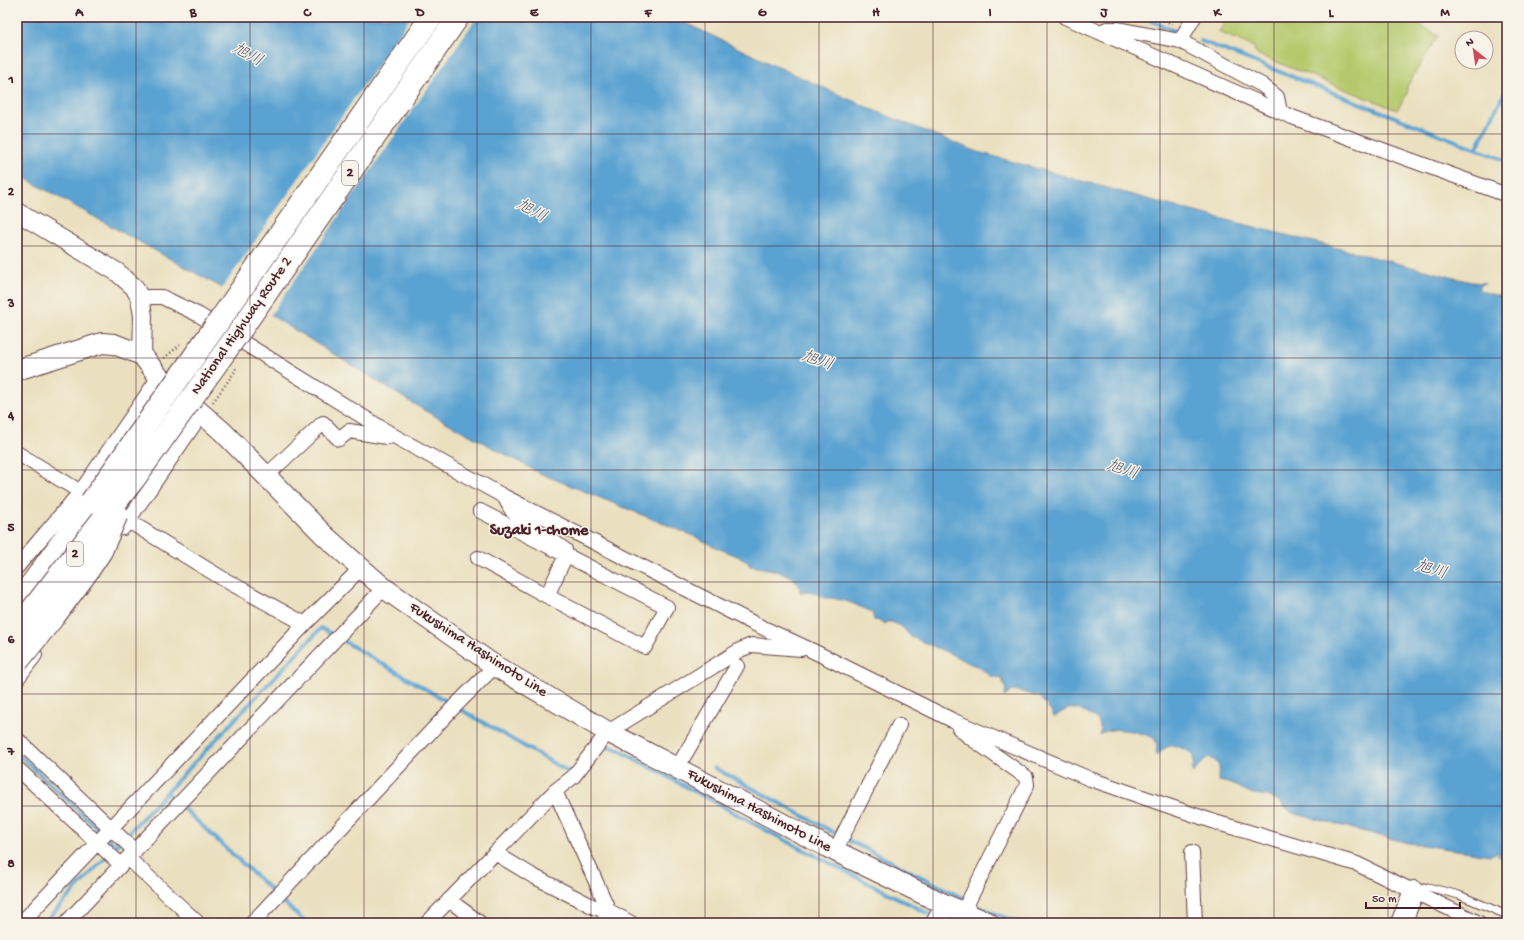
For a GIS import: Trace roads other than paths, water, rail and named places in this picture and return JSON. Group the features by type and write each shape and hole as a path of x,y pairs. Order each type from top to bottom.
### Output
{"highway":[{"name":"National Highway Route 2","path":"17,602 34,582 86,496 222,317 431,17"},
{"name":"National Highway Route 2","path":"17,629 134,479 246,322 458,17"},
{"path":"17,662 55,615 100,551 134,479"},
{"path":"17,583 86,496"}],"main road":[{"path":"17,370 102,343 114,344 142,355"},
{"name":"Fukushima Hashimoto Line","path":"142,355 159,377 222,431 324,535 384,588 602,740 677,768 839,842 954,909 989,923"},
{"path":"1402,923 1414,891"},
{"path":"936,923 954,909"}],"street":[{"path":"1065,17 1280,112 1507,195"},
{"path":"1182,35 1194,17"},
{"path":"1099,32 1107,29 1118,28 1182,35 1262,85 1277,97 1280,112"},
{"path":"17,212 117,272 134,288 140,298 143,316 142,355"},
{"path":"140,298 162,297 199,315 394,436 505,497 755,624 952,720 1090,779 1218,823 1357,864 1479,923"},
{"path":"17,567 86,496 159,377"},
{"path":"17,679 88,588 127,521 202,413"},
{"path":"266,476 323,423 339,439 350,431 387,437 394,436"},
{"path":"17,453 226,580 307,622"},
{"path":"505,497 512,511 565,550 566,555 547,596"},
{"path":"478,558 644,647 668,607 480,511"},
{"path":"66,923 115,845 307,622 361,568"},
{"path":"21,923 115,845 179,804 384,588"},
{"path":"427,923 555,791 573,777 602,740 740,650 752,645 811,650"},
{"path":"252,923 454,706 495,666"},
{"path":"677,768 737,666"},
{"path":"952,720 968,736 1026,777 1027,785 954,909"},
{"path":"839,842 899,725"},
{"path":"17,739 115,845 198,923"},
{"path":"17,768 115,845"},
{"path":"555,791 606,917"},
{"path":"1192,852 1195,923"},
{"path":"495,853 533,876 596,908 606,917 631,923"},
{"path":"449,900 480,923"}],"lane":[{"path":"1414,891 1428,887 1436,889 1459,895 1507,915"}],"water":[{"name":"旭川","path":"17,17 673,17 873,110 978,152 1176,207 1471,282 1485,283 1480,285 1480,290 1507,298 1507,857 1498,856 1499,852 1490,855 1408,843 1292,813 1277,800 1267,796 1248,793 1232,784 1219,781 1219,766 1216,761 1208,757 1193,773 1194,761 1192,753 1182,748 1177,746 1169,746 1156,756 1157,744 1154,738 1127,730 1110,730 1099,735 1101,731 1098,720 1083,711 1070,709 1063,711 1055,717 1052,716 1052,712 1039,697 1013,690 1004,697 1006,688 1001,678 992,677 979,667 911,637 903,628 892,622 885,622 885,624 881,621 874,620 872,612 849,602 825,598 811,591 800,592 799,585 795,580 781,572 750,566 747,561 742,558 715,547 694,536 539,473 422,409 264,311 17,174"}],"waterway":[{"path":"1142,17 1175,31"},
{"path":"1201,41 1507,161"},
{"path":"1476,149 1507,88"},
{"path":"116,846 321,628 570,773 572,772"},
{"path":"601,745 619,750 771,833 931,915"},
{"path":"17,753 116,846 115,847"},
{"path":"715,768 846,839 963,898"},
{"path":"167,793 272,891"},
{"path":"44,923 108,855"},
{"path":"280,899 306,923"},
{"path":"974,905 1020,923"}],"district":[{"name":"Suzaki 1-chome","path":"539,531"}]}
